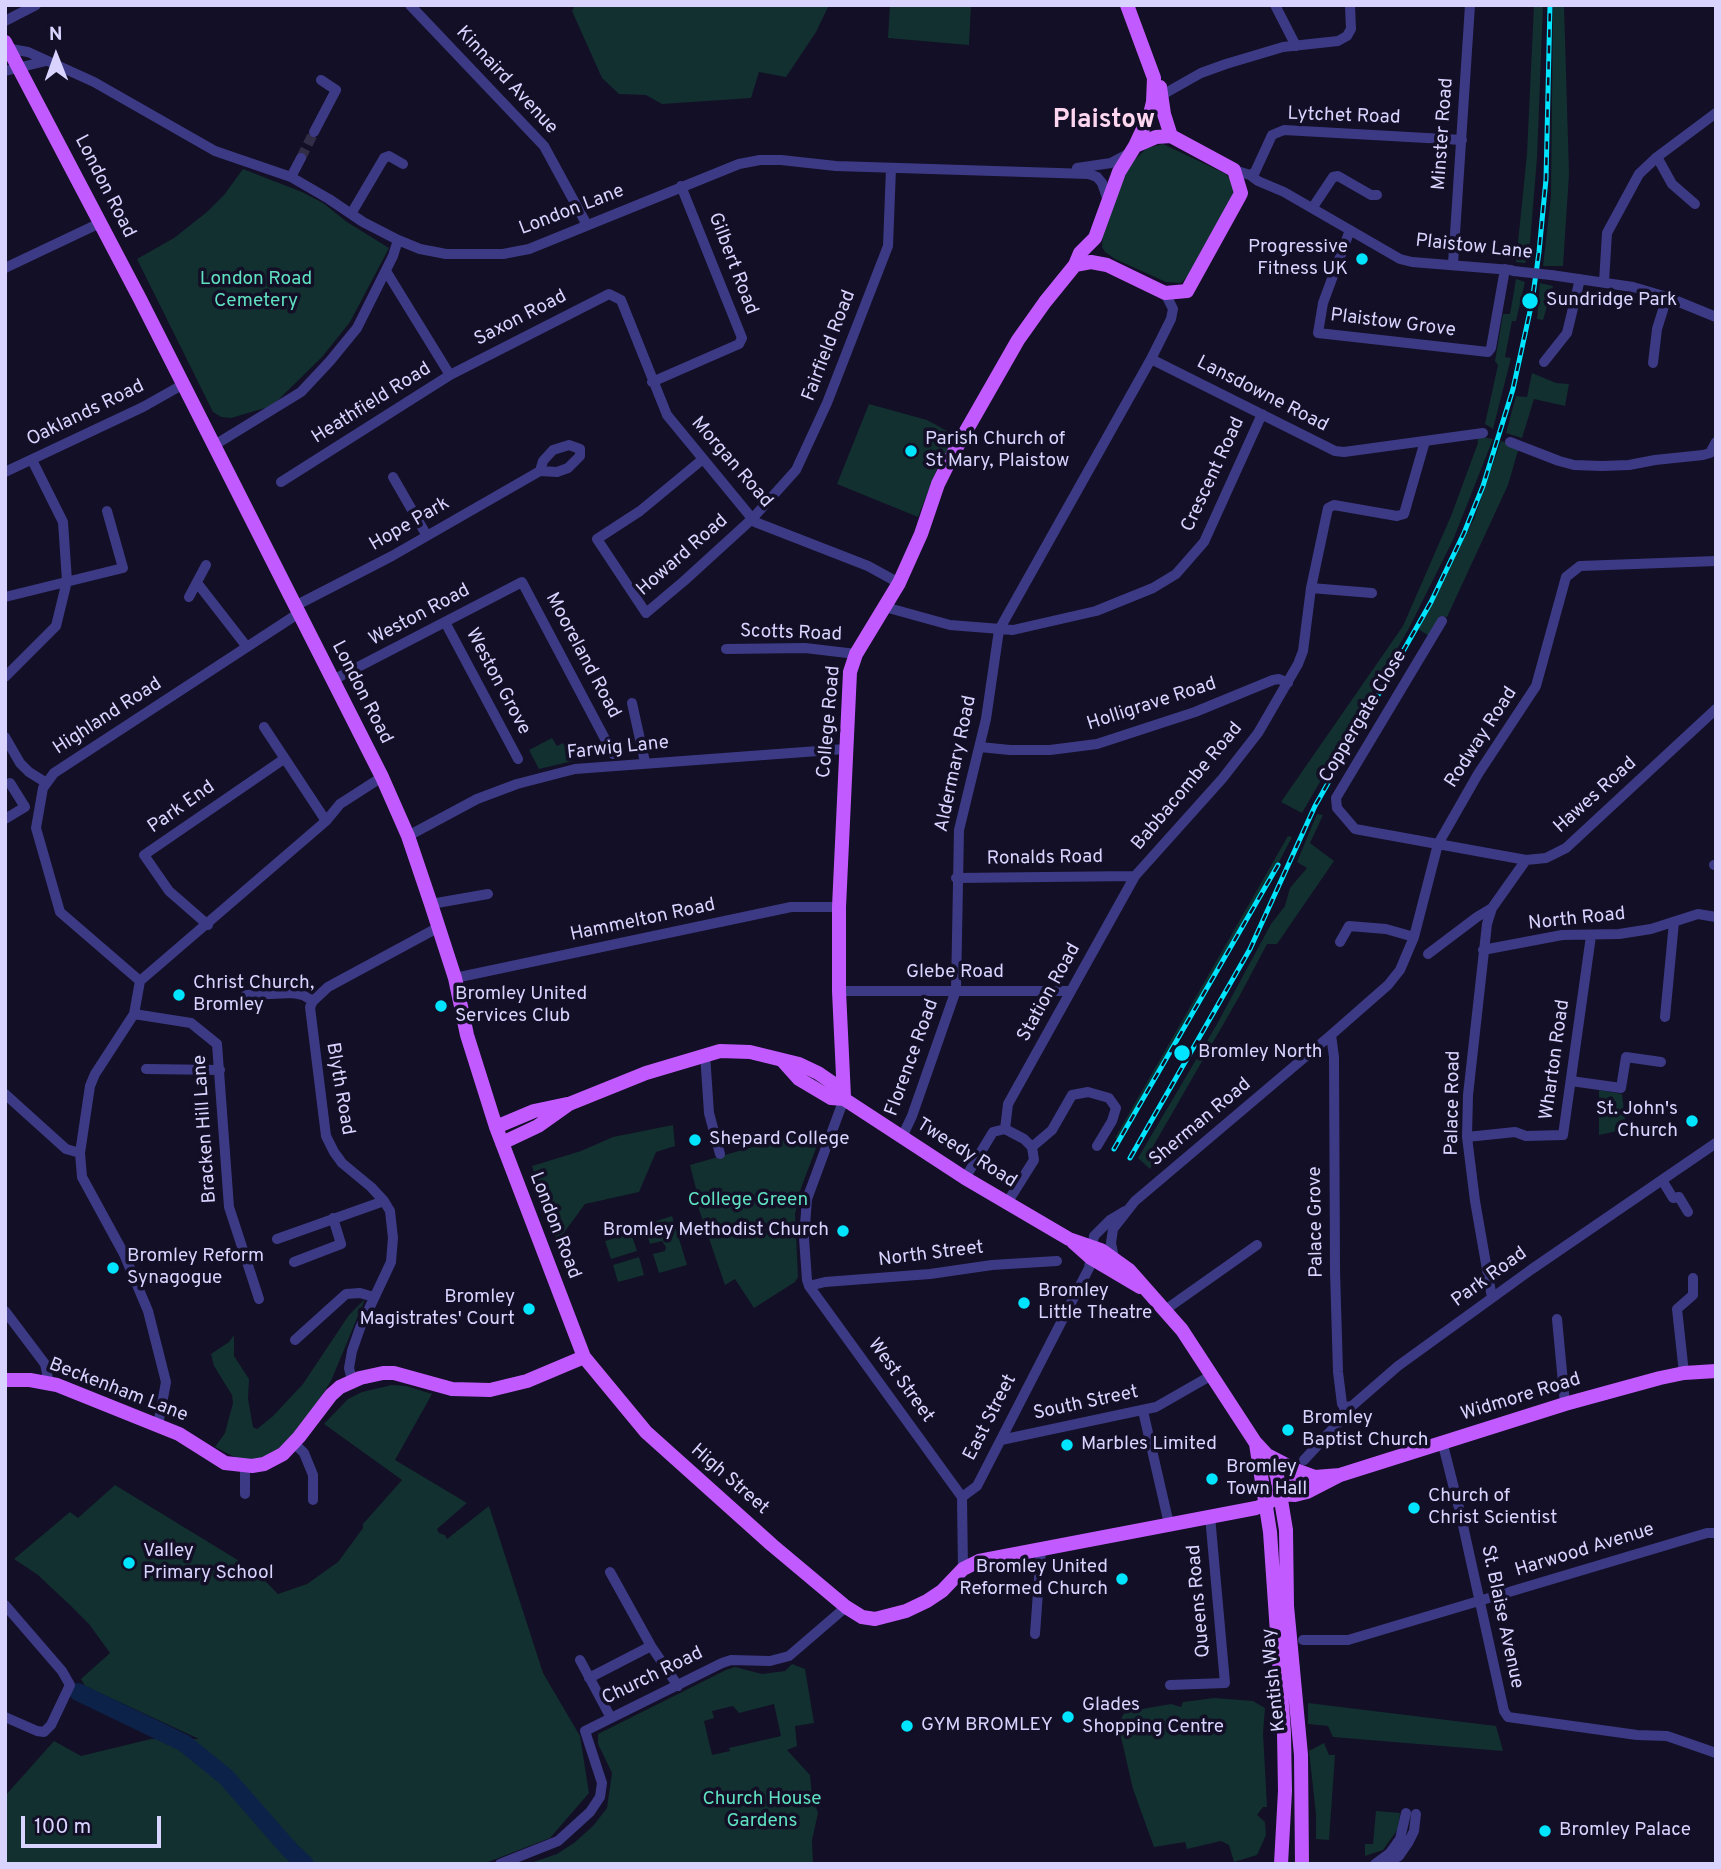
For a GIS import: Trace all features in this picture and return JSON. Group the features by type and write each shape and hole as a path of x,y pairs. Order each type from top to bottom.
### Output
{"main road":[{"path":"1127,5 1162,95 1164,114 1171,136 1156,137 1133,149"},
{"name":"London Road","path":"8,45 17,73 100,223 383,777 408,836 439,927 455,978 467,1035 496,1126 584,1357"},
{"name":"College Road","path":"844,1099 839,992 839,907 848,682 856,654 900,583 938,484 1018,340 1075,265 1080,253 1095,238 1119,172 1133,149 1153,102 1154,78"},
{"name":"Plaistow Lane","path":"1171,136 1234,170"},
{"path":"1075,265 1091,262 1107,265 1165,293 1187,291 1241,193 1234,170"},
{"path":"1095,238 1096,250 1107,265"},
{"name":"Tweedy Road","path":"496,1126 534,1111 569,1104 634,1077 705,1054 734,1050 799,1064 837,1086 844,1099"},
{"name":"Tweedy Road","path":"782,1060 799,1079 831,1097 844,1099 965,1178 1069,1239 1114,1258 1129,1270 1182,1330 1255,1442 1267,1455 1275,1469 1280,1494"},
{"path":"818,1073 832,1072 842,1062"},
{"name":"Tweedy Road","path":"502,1143 538,1126 569,1104"},
{"name":"Tweedy Road","path":"1093,1247 1128,1281 1144,1288"},
{"path":"245,1466 258,1466 283,1454 326,1400 352,1380 389,1372 452,1389 490,1390 527,1381 584,1357"},
{"name":"High Street","path":"584,1357 655,1440 772,1545 846,1607 862,1617 875,1619 906,1611 942,1591 963,1569"},
{"name":"Widmore Road","path":"1280,1494 1295,1495 1307,1492 1340,1475 1565,1404 1684,1373 1716,1371"},
{"name":"Beckenham Lane","path":"5,1380 49,1383 158,1425 190,1440 220,1460 245,1466"},
{"name":"Tweedy Road","path":"1255,1442 1266,1504"},
{"path":"1267,1455 1315,1477"},
{"name":"Widmore Road","path":"963,1569 979,1561 1241,1511 1266,1504 1290,1486 1315,1477 1340,1475"},
{"name":"Kentish Way","path":"1280,1494 1286,1530 1287,1606 1301,1755 1302,1864"},
{"name":"Kentish Way","path":"1266,1504 1285,1756 1285,1813 1281,1864"}],"street":[{"path":"5,21 36,5"},
{"name":"Kinnaird Avenue","path":"410,5 544,146 587,225"},
{"path":"1275,5 1296,46"},
{"path":"1162,95 1201,73 1226,64 1283,47 1327,44 1347,36 1351,29 1350,5"},
{"name":"Minster Road","path":"1453,264 1470,5"},
{"name":"London Lane","path":"8,45 28,51 94,82 215,151 291,177 398,240 420,249 446,254 503,254 529,249 681,186 739,164 760,160 891,168 1065,171"},
{"path":"17,73 48,60"},
{"path":"314,132 336,90 321,80"},
{"path":"1604,282 1607,233 1639,174 1657,157 1716,113"},
{"name":"Lytchet Road","path":"1254,178 1272,135 1284,130 1462,140"},
{"path":"1065,171 1119,160 1133,149"},
{"path":"351,214 384,158 389,156 403,164"},
{"path":"1657,157 1672,184 1695,204"},
{"path":"291,177 301,158"},
{"name":"Fairfield Road","path":"752,519 796,470 827,403 888,246 891,168"},
{"name":"Plaistow Lane","path":"1234,170 1271,185 1313,207 1400,259 1551,275 1633,287 1667,297 1716,317"},
{"path":"1065,171 1094,175 1102,183 1108,201"},
{"path":"1313,207 1333,177 1338,176 1371,195 1377,195"},
{"path":"1241,193 1254,178"},
{"name":"Gilbert Road","path":"652,382 739,344 742,338 681,186"},
{"path":"5,268 100,223"},
{"name":"Plaistow Grove","path":"1350,230 1327,291 1318,333 1488,352 1509,270"},
{"path":"214,446 301,392 357,328 386,271 398,240"},
{"name":"Heathfield Road","path":"281,482 450,375 386,271"},
{"path":"1544,362 1567,333 1580,279"},
{"path":"999,630 1171,319 1173,309 1165,293"},
{"name":"Morgan Road","path":"609,294 621,300 667,415 755,522 868,566 900,583"},
{"name":"Saxon Road","path":"450,375 609,294"},
{"path":"1653,363 1657,329 1667,297"},
{"name":"Lansdowne Road","path":"1151,359 1335,451 1483,433"},
{"name":"Oaklands Road","path":"5,472 143,407 182,385"},
{"name":"Crescent Road","path":"884,607 950,625 999,630 1035,627 1096,611 1153,588 1176,574 1204,542 1262,414"},
{"name":"Babbacombe Road","path":"1135,876 1222,779 1258,733 1288,682 1303,651 1311,588 1328,508 1334,505 1402,515 1424,441"},
{"path":"1510,442 1574,465 1602,466 1629,466 1703,455 1710,453 1716,442"},
{"name":"Howard Road","path":"703,459 640,511 597,539 646,613 752,519"},
{"path":"5,677 56,626 67,581 63,522 32,460"},
{"name":"Hope Park","path":"297,610 540,471"},
{"path":"393,477 428,536"},
{"path":"5,597 123,568 107,511"},
{"name":"Rodway Road","path":"1331,1035 1388,985 1400,970 1414,937 1438,844 1478,774 1536,686 1562,584 1573,570 1580,566 1716,561"},
{"path":"189,597 206,565"},
{"name":"Weston Road","path":"333,680 522,582"},
{"name":"Mooreland Road","path":"522,582 614,748"},
{"path":"198,584 247,647"},
{"path":"1311,588 1372,593"},
{"name":"Highland Road","path":"140,981 60,912 36,828 45,782 54,773 247,647 297,610"},
{"name":"Coppergate Close","path":"1355,829 1337,807 1336,798 1442,621"},
{"name":"Weston Grove","path":"445,622 518,759"},
{"name":"Aldermary Road","path":"956,990 959,830 986,719 999,630"},
{"name":"Scotts Road","path":"726,649 805,648 856,654"},
{"name":"Holligrave Road","path":"980,747 1050,750 1097,744 1195,712 1273,680 1288,682"},
{"path":"632,703 645,762"},
{"name":"Hawes Road","path":"1355,829 1526,860 1546,858 1566,848 1716,709"},
{"path":"264,727 326,821"},
{"path":"5,737 29,772 45,782"},
{"name":"Farwig Lane","path":"408,836 477,799 517,784 575,769 845,749"},
{"name":"Park End","path":"208,925 169,891 144,855 284,759"},
{"path":"5,819 25,807 8,785 29,772"},
{"path":"158,1425 166,1382 148,1311 124,1254 82,1177 80,1153 95,1074 134,1014 140,981 326,821 340,804 383,777"},
{"path":"1428,954 1492,908 1526,860"},
{"name":"Ronalds Road","path":"956,878 1135,876"},
{"name":"Station Road","path":"1005,1129 1008,1104 1135,876"},
{"path":"431,904 488,894"},
{"name":"Hammelton Road","path":"455,978 791,907 839,907"},
{"name":"Palace Road","path":"1492,908 1483,950 1472,1051 1467,1138 1492,1298"},
{"name":"North Road","path":"1483,950 1562,935 1619,934 1698,914 1716,917"},
{"path":"1665,1017 1674,922"},
{"path":"1340,942 1349,926 1386,929 1414,937"},
{"path":"246,995 293,993 313,1000 328,987 439,927"},
{"name":"Wharton Road","path":"1467,1138 1515,1132 1526,1136 1563,1135 1591,936"},
{"name":"Florence Road","path":"902,1137 912,1116 956,990"},
{"name":"Glebe Road","path":"839,992 1070,991"},
{"name":"Blyth Road","path":"313,1000 309,1016 326,1136 342,1163 384,1200"},
{"name":"Bracken Hill Lane","path":"134,1014 191,1023 218,1044 229,1207 259,1299"},
{"name":"Sherman Road","path":"1093,1247 1110,1220 1126,1210 1331,1035"},
{"name":"Palace Grove","path":"1331,1035 1334,1057 1338,1372 1342,1404 1345,1407"},
{"path":"705,1054 709,1113 720,1154"},
{"path":"1571,1081 1621,1088 1626,1057 1661,1062"},
{"path":"146,1069 220,1070"},
{"path":"1032,1147 1052,1130 1072,1095 1088,1092 1109,1098 1116,1108 1112,1121 1097,1146"},
{"path":"5,1094 66,1149 80,1153"},
{"name":"College Road","path":"809,1286 804,1238 807,1199 844,1099"},
{"path":"965,1178 990,1135 1005,1129 1024,1139 1032,1147 1034,1160 1007,1203"},
{"name":"Park Road","path":"1304,1460 1340,1420 1345,1407 1352,1406 1398,1366 1716,1143"},
{"path":"1662,1180 1673,1198 1679,1197 1688,1212"},
{"path":"277,1239 384,1200 390,1211 392,1250 387,1273 352,1350 349,1364 352,1380"},
{"name":"Sherman Road","path":"1114,1258 1111,1235 1126,1210"},
{"path":"294,1262 341,1244 333,1218"},
{"path":"1165,1310 1257,1245"},
{"name":"East Street","path":"962,1497 977,1486 1088,1268 1093,1247"},
{"name":"North Street","path":"809,1286 825,1282 930,1274 992,1265 1058,1261"},
{"path":"1684,1373 1677,1309 1693,1295 1693,1278"},
{"name":"West Street","path":"809,1286 962,1497"},
{"path":"295,1340 346,1294 360,1293 374,1297"},
{"path":"5,1311 45,1364 49,1383"},
{"path":"1557,1318 1565,1404"},
{"name":"South Street","path":"1001,1440 1156,1407 1212,1375"},
{"path":"1143,1411 1169,1524"},
{"name":"St. Blaise Avenue","path":"1442,1441 1504,1711 1508,1717 1637,1735 1667,1736 1716,1753"},
{"path":"294,1443 304,1453 313,1475 313,1500"},
{"path":"245,1466 245,1494"},
{"path":"962,1497 963,1569"},
{"name":"Queens Road","path":"1170,1685 1225,1683 1210,1516"},
{"name":"Harwood Avenue","path":"1303,1639 1348,1640 1716,1532"},
{"path":"1035,1634 1041,1550"},
{"path":"610,1572 651,1646 678,1686"},
{"path":"5,1605 62,1671 70,1685 51,1725 44,1732 5,1717"},
{"name":"Church Road","path":"500,1864 558,1841 590,1812 600,1797 602,1783 585,1731 731,1660 770,1661 789,1657 846,1607"},
{"path":"589,1678 651,1646"},
{"path":"580,1660 611,1718"},
{"path":"1375,1864 1390,1853 1413,1815 1414,1831 1408,1843 1399,1856 1386,1864"}],"green space":[{"path":"575,5 829,5 816,32 786,77 759,72 751,98 662,104 646,95 619,94 602,78 572,11"},
{"path":"890,5 971,5 969,45 888,38"},
{"path":"1534,5 1543,5 1537,158 1529,255 1525,263 1516,262 1527,154"},
{"path":"1553,5 1564,5 1569,174 1563,266 1543,266 1551,196"},
{"path":"1163,144 1226,174 1234,184 1232,199 1192,272 1181,283 1166,282 1115,259 1102,247 1103,235 1120,184 1134,160 1147,148"},
{"name":"London Road Cemetery","path":"243,169 323,203 347,222 389,248 350,322 322,357 272,406 231,418 221,417 213,412 137,259 174,238 207,212 224,195"},
{"path":"1516,279 1525,282 1516,321 1512,321 1505,357 1511,358 1493,429 1485,424 1498,365 1495,361 1503,314 1510,314"},
{"path":"1540,283 1553,286 1543,320 1537,319"},
{"path":"1532,373 1556,383 1569,384 1565,406 1534,399 1522,438 1506,433 1516,396 1527,397"},
{"path":"869,404 927,420 956,436 938,466 918,517 837,484"},
{"path":"1477,436 1493,439 1453,540 1408,630 1302,813 1281,802 1403,626 1451,516 1478,443"},
{"path":"1501,441 1519,447 1508,485 1447,617 1440,616 1429,636 1418,629 1474,519"},
{"path":"552,738 557,746 563,743 573,761 539,769 529,750"},
{"path":"1317,814 1323,815 1310,843 1334,861 1277,944 1267,944 1151,1150 1156,1158 1150,1169 1138,1158 1217,1024 1271,924 1285,906 1290,888 1307,868 1297,862"},
{"path":"1288,836 1292,837 1267,885 1118,1140 1115,1138"},
{"path":"1599,1090 1622,1094 1626,1129 1599,1135"},
{"path":"673,1125 675,1146 656,1152 639,1192 585,1204 557,1242 532,1166 581,1151 613,1137"},
{"name":"College Green","path":"798,1134 818,1143 801,1188 795,1214 798,1277 795,1282 754,1308 735,1279 725,1285 694,1195 697,1193 690,1165"},
{"path":"672,1216 687,1265 659,1273 653,1254 665,1251 666,1247 662,1241 650,1244 644,1225"},
{"path":"631,1233 637,1251 611,1259 605,1241"},
{"path":"639,1257 644,1275 618,1282 613,1265"},
{"path":"365,1299 331,1381 304,1423 281,1450 257,1461 241,1460 215,1447 225,1433 233,1403 232,1395 214,1366 211,1354 229,1342 234,1335 234,1356 249,1379 248,1399 253,1427 257,1429 303,1384 349,1315"},
{"path":"392,1385 432,1394 395,1460 467,1503 437,1529 439,1533 447,1539 489,1506 543,1673 580,1736 589,1793 550,1838 483,1864 5,1864 5,1796 54,1741 81,1756 151,1739 199,1739 85,1686 81,1679 110,1653 89,1624 73,1608 38,1575 14,1559 70,1512 78,1518 115,1485 236,1559 259,1575 278,1594 307,1584 338,1562 363,1528 363,1524 402,1480 324,1424 348,1399 362,1392"},
{"name":"Church House Gardens","path":"792,1664 805,1669 814,1723 795,1726 797,1746 787,1750 810,1775 812,1796 818,1813 812,1840 813,1864 528,1864 557,1854 574,1843 593,1826 607,1808 612,1773 598,1744 598,1734 726,1670 735,1667 762,1674 785,1671","holes":["774,1704 781,1736 729,1748 730,1751 712,1755 704,1721 714,1718 712,1711 733,1706 739,1713"]},
{"path":"1214,1698 1253,1701 1265,1708 1263,1733 1267,1807 1263,1807 1257,1815 1265,1822 1266,1835 1257,1855 1234,1862 1229,1845 1221,1841 1187,1849 1185,1842 1154,1847 1133,1789 1118,1724 1125,1712 1171,1704 1181,1707 1183,1702"},
{"path":"1308,1703 1496,1726 1503,1751 1333,1737 1328,1726 1308,1724"},
{"path":"1324,1743 1329,1755 1335,1755 1329,1840 1316,1839 1309,1751"},
{"path":"1376,1811 1400,1813 1398,1829 1383,1850 1365,1856 1365,1844 1373,1844"}],"waterway":[{"path":"78,1692 184,1743 226,1777 305,1864"}],"tunnel":[{"path":"301,158 314,132"}],"railway":[{"path":"1130,1158 1250,949 1315,806 1431,602 1483,486 1513,389 1532,302 1539,252 1546,179 1550,5"},
{"path":"1114,1149 1278,865"}],"place":[{"name":"Progressive Fitness UK","path":"1362,259"},
{"name":"Sundridge Park","path":"1530,301"},
{"name":"Parish Church of St Mary, Plaistow","path":"911,451"},
{"name":"Christ Church, Bromley","path":"179,995"},
{"name":"Bromley United Services Club","path":"441,1006"},
{"name":"Bromley North","path":"1182,1053"},
{"name":"St. John's Church","path":"1692,1121"},
{"name":"Shepard College","path":"695,1140"},
{"name":"Bromley Methodist Church","path":"843,1231"},
{"name":"Bromley Reform Synagogue","path":"113,1268"},
{"name":"Bromley Little Theatre","path":"1024,1303"},
{"name":"Bromley Magistrates' Court","path":"529,1309"},
{"name":"Bromley Baptist Church","path":"1288,1430"},
{"name":"Marbles Limited","path":"1067,1445"},
{"name":"Bromley Town Hall","path":"1212,1479"},
{"name":"Church of Christ Scientist","path":"1414,1508"},
{"name":"Valley Primary School","path":"129,1563"},
{"name":"Bromley United Reformed Church","path":"1122,1579"},
{"name":"Glades Shopping Centre","path":"1068,1717"},
{"name":"GYM BROMLEY","path":"907,1726"},
{"name":"Bromley Palace","path":"1545,1831"}],"district":[{"name":"Plaistow","path":"1104,122"}]}
